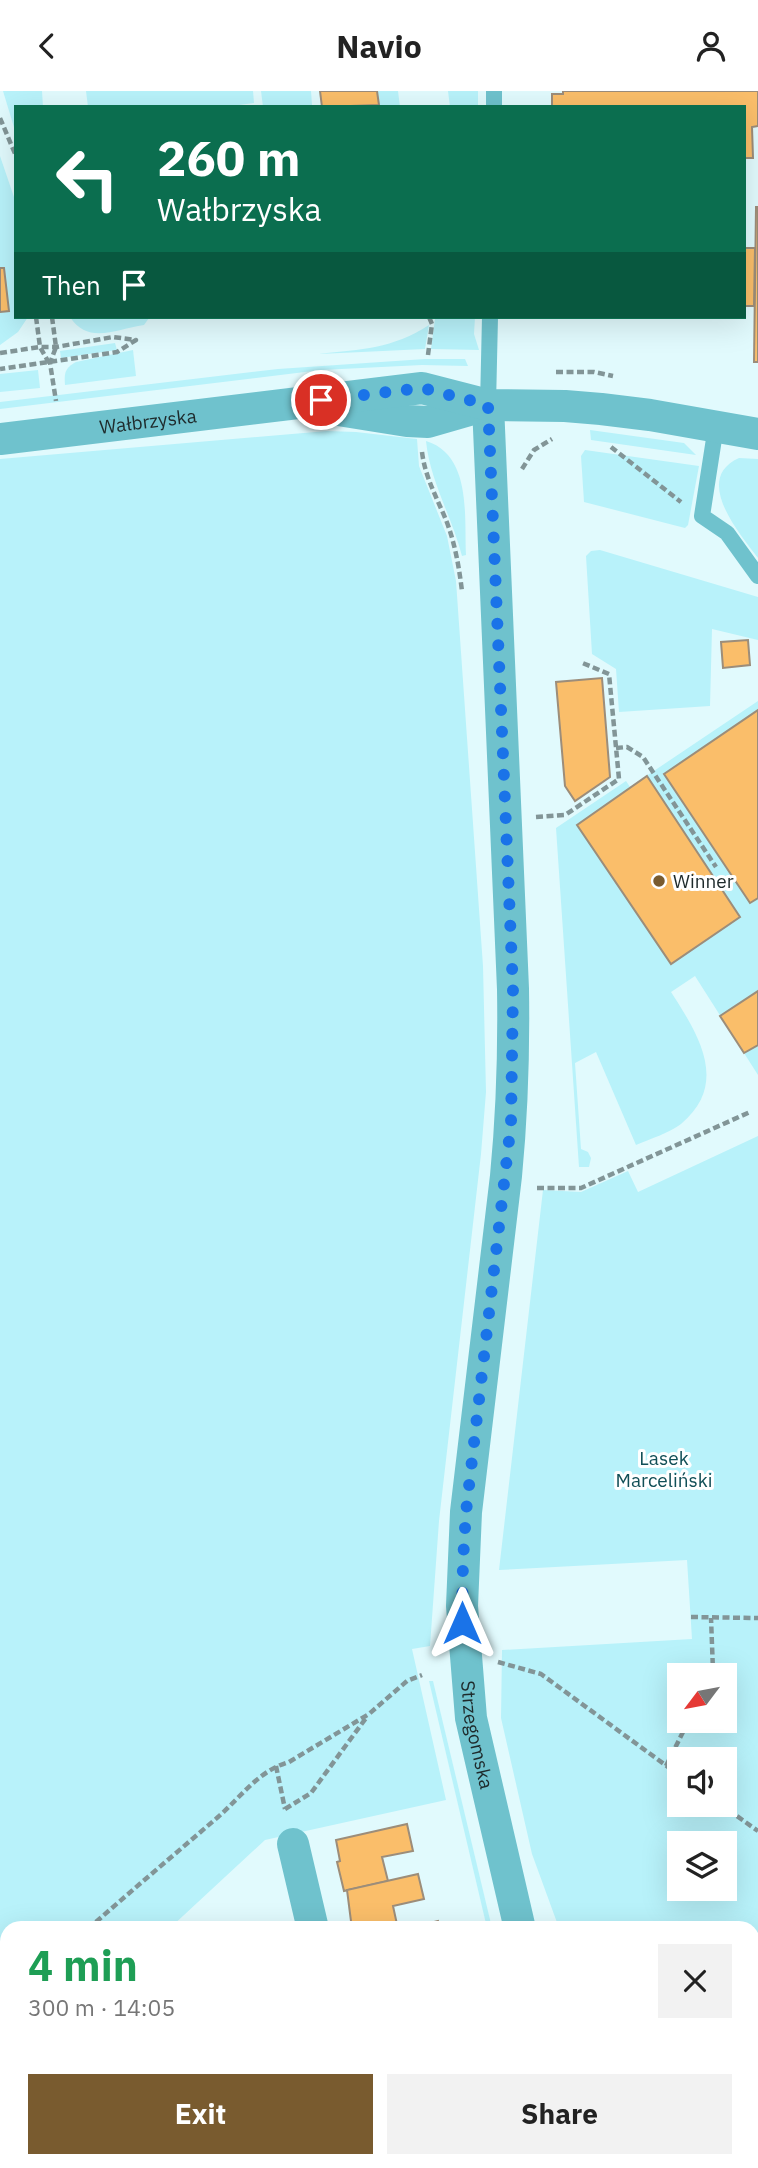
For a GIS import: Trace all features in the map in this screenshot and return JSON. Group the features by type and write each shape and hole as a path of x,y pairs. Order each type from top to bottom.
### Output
{"street":[{"name":"Wałbrzyska","path":"0,439 422,388 488,405 582,407 650,415 758,434"},
{"name":"Strzegomska","path":"488,405 514,1057 506,1176 466,1512 462,1606 471,1718 518,1921"},
{"path":"293,1844 311,1921"}],"lane":[{"path":"488,405 490,319"},
{"path":"716,426 702,516 727,533 758,576"}],"path":[{"path":"0,118 14,151"},
{"path":"36,319 40,347 50,363 53,391"},
{"path":"50,363 56,347 52,319"},
{"path":"428,355 432,324 430,319"},
{"path":"0,353 114,337 136,340 117,352 0,369"},
{"path":"422,447 425,472 447,523 458,560 463,598"},
{"path":"611,447 702,516"},
{"path":"536,817 565,815 619,779 609,674 580,662"},
{"path":"616,748 627,747 643,757 716,867"},
{"path":"537,1188 580,1188 750,1112"},
{"path":"691,1617 758,1618"},
{"path":"711,1618 713,1663"},
{"path":"498,1662 541,1674 666,1766 682,1733"},
{"path":"97,1921 223,1812 250,1784 276,1766 289,1762 369,1714 407,1681 422,1675"},
{"path":"285,1809 311,1793 369,1714"},
{"path":"276,1766 293,1844"},
{"path":"737,1816 758,1831"}],"green space":[{"path":"3,91 42,91 43,105 14,105 14,127"},
{"path":"86,91 253,91 254,103 239,105 88,105"},
{"path":"261,91 311,91 312,105 263,105"},
{"path":"377,91 398,91 400,105 379,105"},
{"path":"448,91 478,91 478,105 450,105"},
{"path":"0,156 14,197 14,319 27,319 18,332 0,345 0,312 9,311 4,268 0,268"},
{"path":"72,319 148,319 144,325 103,333 85,331"},
{"path":"435,319 475,319 474,334 479,350 431,349"},
{"path":"429,325 425,349 319,354 389,343"},
{"path":"115,343 117,350 61,358 60,351"},
{"path":"133,350 136,376 65,385 66,371 76,362"},
{"path":"425,359 465,359 468,366 422,365 321,370 0,409 0,402 278,369"},
{"path":"38,370 40,388 0,392 0,374"},
{"path":"590,430 684,443 696,455 591,440"},
{"path":"327,431 417,439 419,466 447,536 456,581 483,966 486,1092 439,1521 430,1646 412,1649 446,1800 265,1840 178,1921 0,1921 0,459"},
{"path":"426,441 441,448 458,473 465,506 466,555 462,556 437,485"},
{"path":"585,450 699,466 688,525 685,528 584,502 581,456"},
{"path":"739,458 758,459 758,558 732,521 720,493 720,479 726,467"},
{"path":"600,550 758,597 758,640 712,629 710,706 619,712 616,669 592,654 586,556 591,551"},
{"name":"Winner","path":"758,701 758,1075 695,976 671,992 691,1025 705,1058 704,1092 696,1108 681,1124 636,1145 596,1052 575,1063 581,1149 588,1152 591,1158 589,1167 579,1167 556,828 626,781 630,787"},
{"name":"Lasek Marceliński","path":"758,1136 758,1921 556,1921 532,1854 501,1718 502,1650 692,1639 687,1560 499,1570 543,1190 581,1192 628,1171 638,1192"},
{"path":"429,1681 433,1681 490,1921 485,1921"}],"building":[{"path":"320,91 377,91 379,105 322,105"},
{"path":"563,91 758,91 758,126 752,127 753,158 746,158 746,105 552,105 552,94 563,94"},
{"path":"756,207 758,362 754,362"},
{"path":"746,248 755,248 754,306 746,306"},
{"path":"0,268 4,268 9,311 0,312"},
{"path":"748,640 750,665 723,668 721,642"},
{"path":"602,678 610,777 575,801 565,786 556,682"},
{"path":"758,710 758,898 750,903 664,774"},
{"path":"647,776 740,917 671,964 577,825"},
{"path":"758,991 758,1045 744,1053 720,1016"},
{"path":"407,1824 413,1851 382,1857 388,1881 344,1891 337,1862 340,1861 336,1840"},
{"path":"418,1874 424,1899 393,1906 396,1921 351,1921 347,1890"}],"place":[{"name":"Winner","path":"659,881"}],"route":[{"path":"321,400 422,388 488,405 514,1057 506,1176 466,1512 462,1623"}]}
